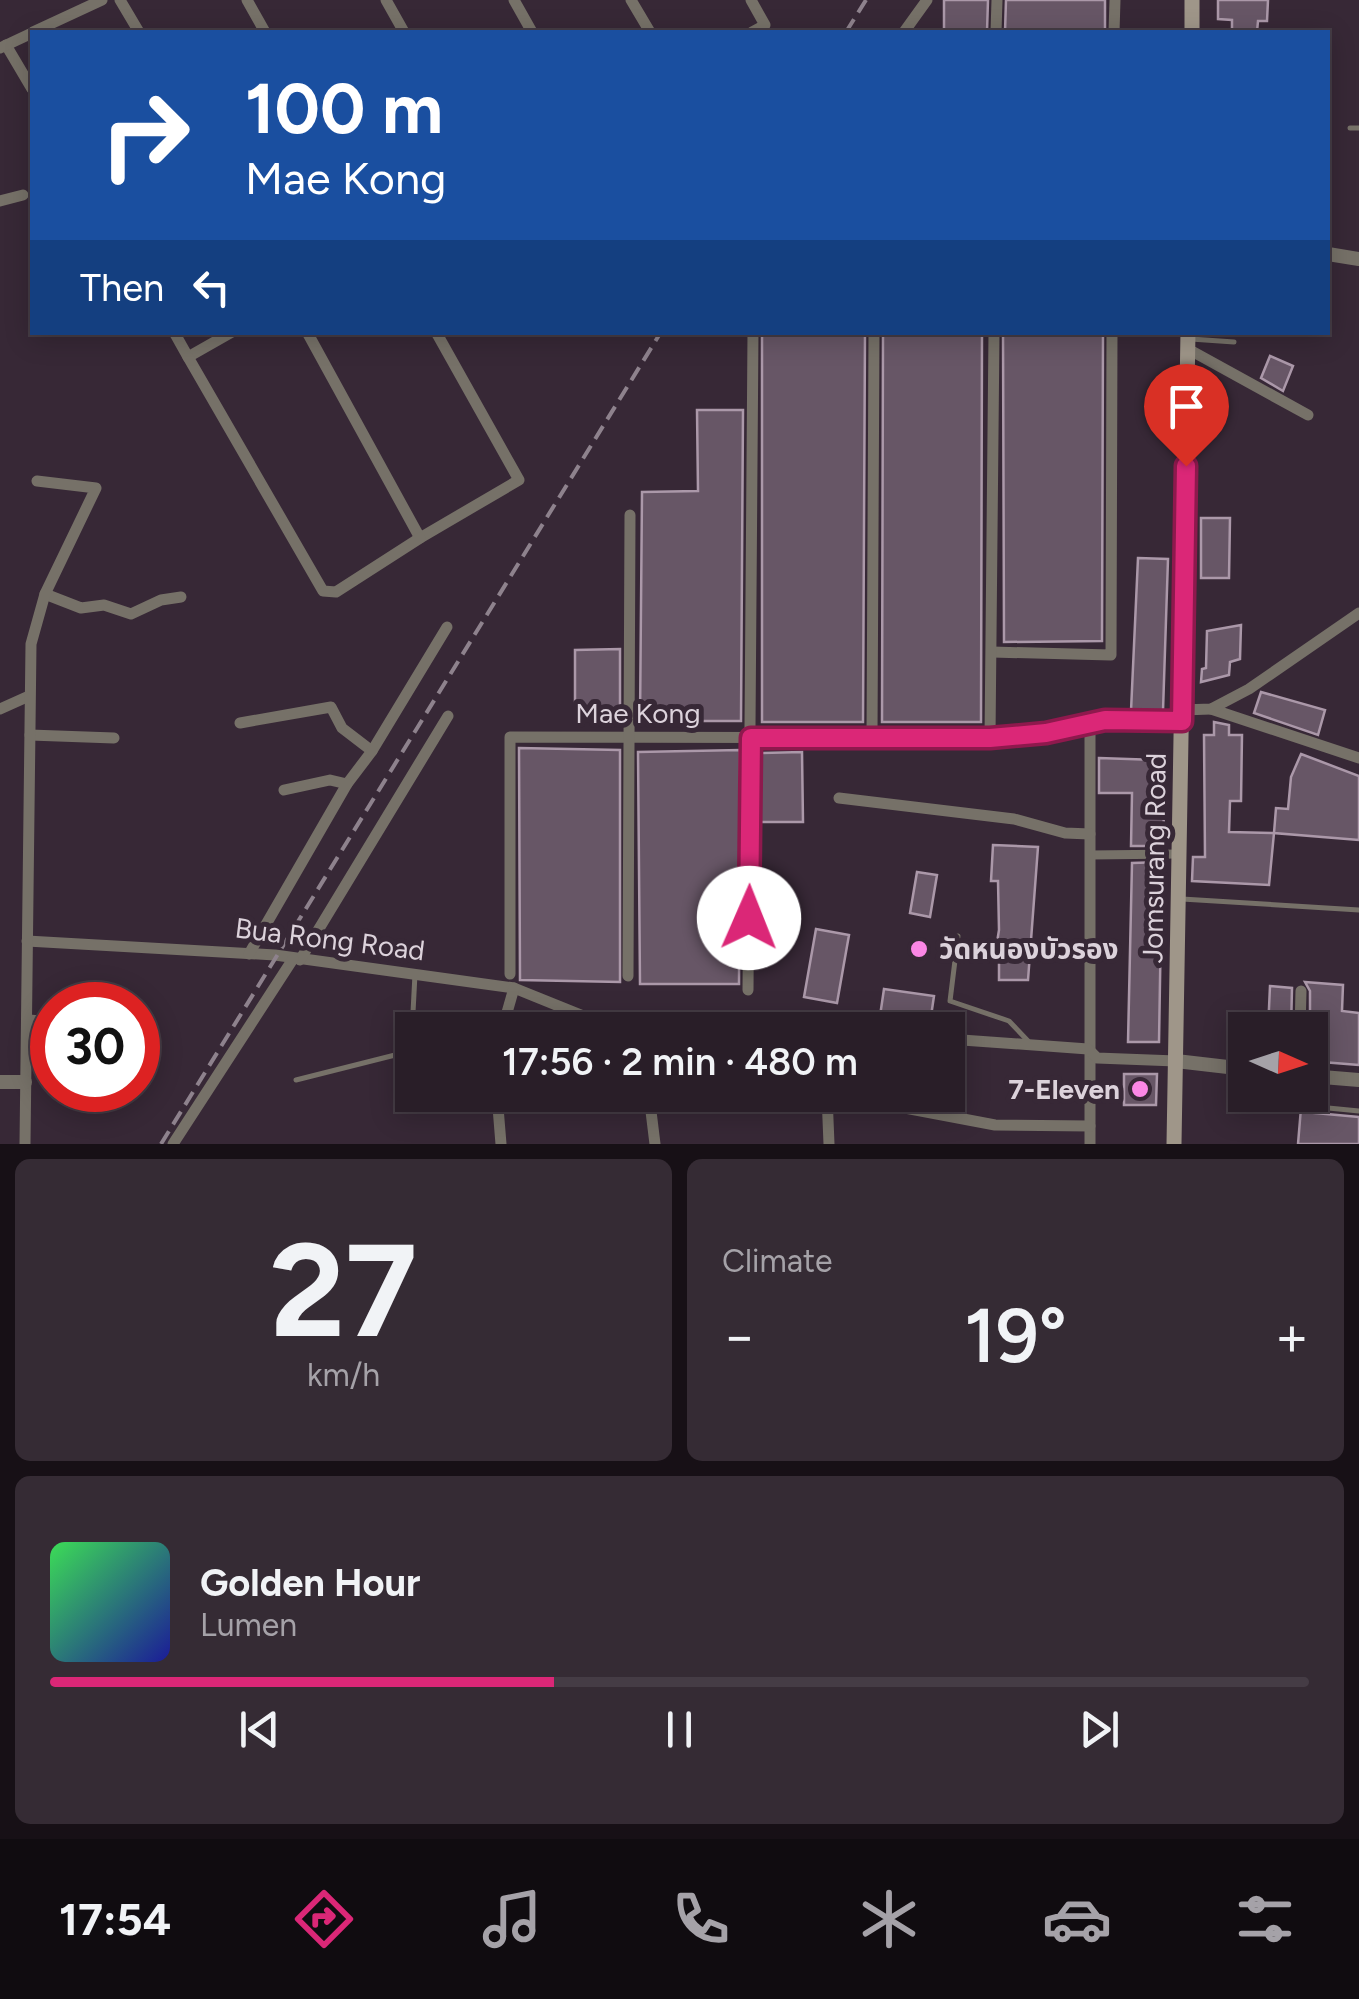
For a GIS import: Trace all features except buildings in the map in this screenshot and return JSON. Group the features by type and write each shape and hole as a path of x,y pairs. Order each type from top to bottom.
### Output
{"main road":[{"path":"1192,0 1192,30"},
{"name":"Jomsurang Road","path":"1174,1144 1188,340"}],"street":[{"path":"39,30 102,0"},
{"path":"120,0 137,30"},
{"path":"247,0 264,30"},
{"path":"386,0 403,30"},
{"path":"514,0 531,30"},
{"path":"631,0 649,30"},
{"path":"751,0 765,25 756,30"},
{"path":"905,30 927,0"},
{"path":"996,30 997,0"},
{"path":"1114,0 1114,30"},
{"path":"30,34 3,47 30,86"},
{"path":"0,200 23,196"},
{"path":"1330,254 1359,259"},
{"path":"176,335 323,592 336,592 519,480 438,335"},
{"path":"188,357 227,335"},
{"path":"308,335 420,538"},
{"path":"748,990 753,335"},
{"path":"872,737 874,335"},
{"path":"990,738 994,335"},
{"path":"992,652 1111,656 1112,335"},
{"path":"1188,340 1308,415"},
{"path":"25,1144 30,644 45,594 96,488 37,481"},
{"path":"628,976 630,515"},
{"path":"45,594 81,608 104,605 131,614 161,600 181,597"},
{"path":"1211,709 1250,689 1359,613"},
{"path":"249,954 347,784 372,751 447,627"},
{"path":"0,709 29,696"},
{"path":"240,723 331,707 342,728 372,751"},
{"path":"1211,709 1359,758"},
{"name":"Mae Kong","path":"510,974 510,737 990,738 1182,716 1211,709"},
{"path":"172,1144 297,959 448,716"},
{"path":"1090,724 1090,1144"},
{"path":"30,735 114,738"},
{"path":"284,790 330,780 347,784"},
{"path":"838,798 1014,819 1064,833 1090,834"},
{"path":"1090,855 1179,854"},
{"name":"Bua Rong Road","path":"27,941 249,954 415,974 514,988 573,1012"},
{"path":"507,1012 514,988"},
{"path":"1301,1012 1302,990"},
{"path":"965,1040 1088,1048 1098,1058 1228,1067"},
{"path":"1328,1077 1359,1080"},
{"path":"0,1082 25,1082"},
{"path":"498,1112 501,1144"},
{"path":"651,1112 654,1144"},
{"path":"828,1112 830,1144"},
{"path":"926,1112 995,1125 1090,1126"}],"lane":[{"path":"1350,128 1359,128"},
{"path":"1188,340 1234,342"},
{"path":"1179,899 1359,910"},
{"path":"958,936 950,1001 1009,1021 1027,1038 1028,1046"},
{"path":"296,1080 411,1051 415,974"},
{"path":"1328,1108 1359,1111"}],"railway":[{"path":"847,30 866,0"},
{"path":"161,1144 659,335"}],"place":[{"name":"วัดหนองบัวรอง","path":"919,949"},
{"name":"7-Eleven","path":"1140,1089"}],"route":[{"path":"749,918 751,738 990,738 1046,733 1105,720 1182,721 1186,466"}]}
